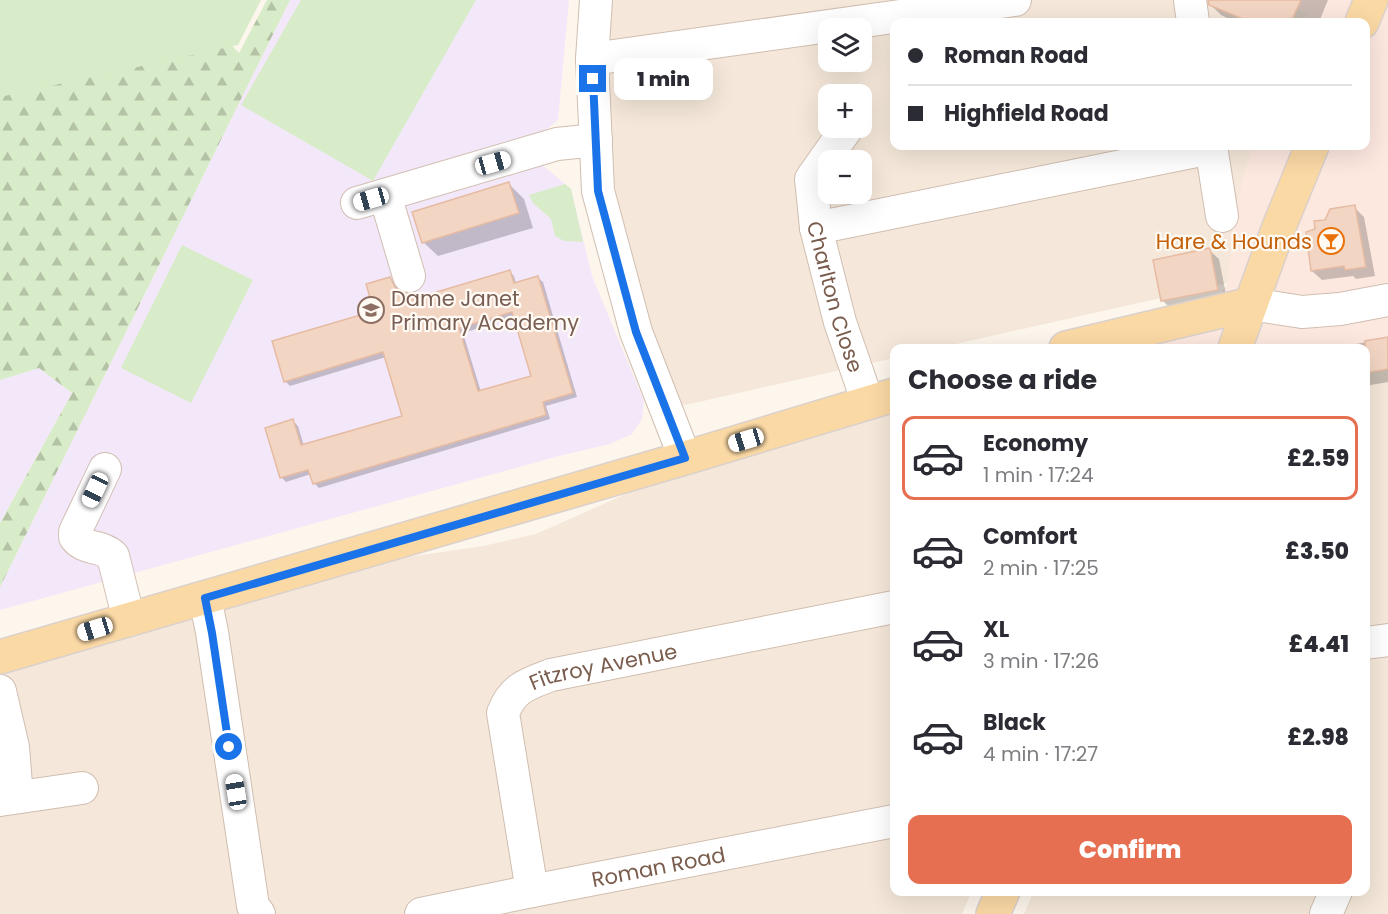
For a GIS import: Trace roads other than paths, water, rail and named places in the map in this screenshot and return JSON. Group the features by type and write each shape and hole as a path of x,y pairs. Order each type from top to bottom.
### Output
{"main road":[{"path":"1364,18 1371,0"},
{"path":"1236,344 1279,227 1310,150"},
{"path":"1083,344 1251,304"},
{"path":"0,657 881,399"},
{"path":"993,914 1001,896"}],"street":[{"path":"596,0 592,59 598,191 636,332 685,458"},
{"path":"592,59 1016,0"},
{"path":"1190,0 1192,18"},
{"name":"Charlton Close","path":"840,138 811,179 816,228 840,322 881,399"},
{"path":"410,276 371,199 557,144 596,140"},
{"path":"816,228 1196,150"},
{"path":"1211,150 1222,216"},
{"path":"1251,304 1302,312 1340,309 1388,300"},
{"path":"105,468 75,532 75,537 81,544 110,552 113,556 129,620"},
{"path":"205,598 254,906 259,914"},
{"name":"Fitzroy Avenue","path":"532,891 503,713 508,700 524,686 551,675 890,608"},
{"path":"1370,642 1388,640"},
{"path":"0,691 13,747 9,798 82,788"},
{"name":"Roman Road","path":"421,914 890,822"},
{"path":"1326,914 1334,896"}],"place":[{"name":"Hare & Hounds","path":"1331,241"},
{"name":"Dame Janet Primary Academy","path":"371,310"}]}
